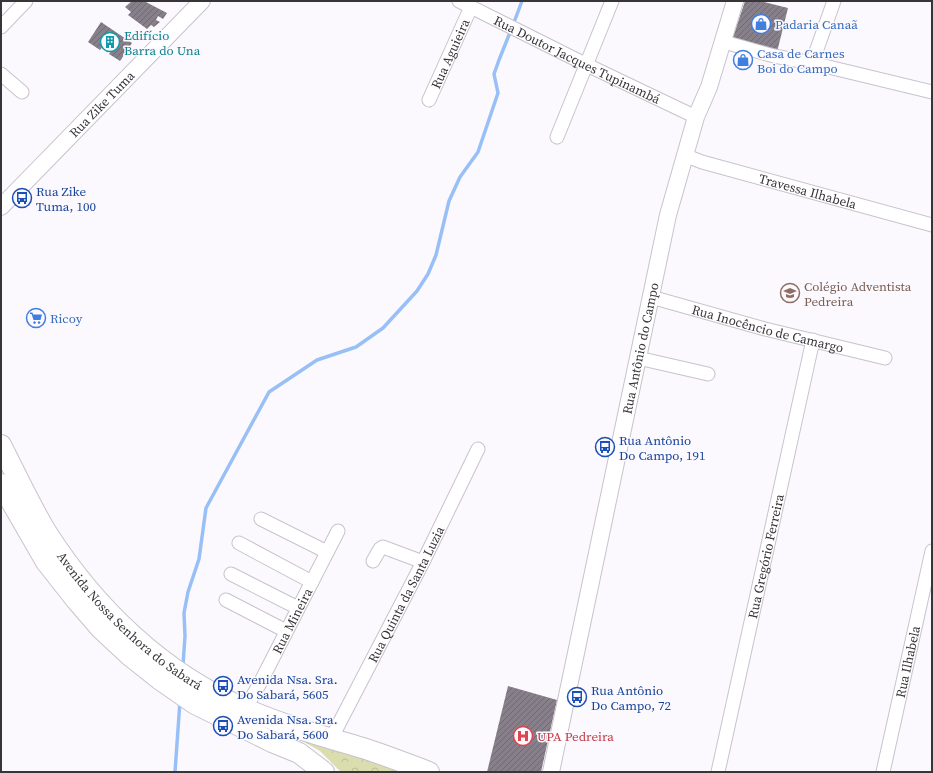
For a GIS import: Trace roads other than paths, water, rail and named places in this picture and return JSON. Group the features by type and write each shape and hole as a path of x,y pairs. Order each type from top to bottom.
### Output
{"main road":[{"name":"Avenida Nossa Senhora do Sabará","path":"1,445 46,531 66,561 92,594 116,619 153,653 190,680 245,709 281,723 368,750 429,772"},
{"name":"Avenida Nossa Senhora do Sabará","path":"1,484 46,562 101,630 130,656 159,679 195,704 272,742 300,753 324,772"}],"street":[{"path":"1,27 26,1"},
{"name":"Rua Zike Tuma","path":"1,207 202,1"},
{"path":"557,138 612,1"},
{"name":"Rua Antônio do Campo","path":"551,772 668,215 696,117 709,87 736,1"},
{"path":"812,63 834,1"},
{"name":"Rua Doutor Jacques Tupinambá","path":"465,4 696,117"},
{"name":"Rua Aguieira","path":"429,100 465,4"},
{"path":"724,42 774,56 812,63 932,92"},
{"path":"1,74 22,92"},
{"name":"Travessa Ilhabela","path":"684,155 702,162 932,224"},
{"name":"Rua Inocêncio de Camargo","path":"651,297 766,329 885,358"},
{"name":"Rua Gregório Ferreira","path":"718,772 813,340"},
{"path":"638,358 708,374"},
{"name":"Rua Quinta da Santa Luzia","path":"331,739 423,562 478,448"},
{"path":"261,519 327,552"},
{"name":"Rua Mineira","path":"245,709 259,685 338,531"},
{"path":"239,543 312,582"},
{"path":"373,561 380,549 383,548 423,562"},
{"name":"Rua Ilhabela","path":"883,772 932,551"},
{"path":"231,574 298,608"},
{"path":"226,600 286,631"}],"waterway":[{"path":"513,25 522,1"},
{"path":"183,665 185,636 184,613 188,592 199,559 206,508 269,392 317,360 356,347 383,328 417,291 428,274 436,255 449,201 460,177 478,152 498,93 494,74 511,30"},
{"path":"175,772 180,701"}],"place":[{"name":"Padaria Canaã","path":"761,24"},
{"name":"Edifício Barra do Una","path":"110,42"},
{"name":"Casa de Carnes Boi do Campo","path":"743,60"},
{"name":"Rua Zike Tuma, 100","path":"22,198"},
{"name":"Colégio Adventista Pedreira","path":"790,293"},
{"name":"Ricoy","path":"36,318"},
{"name":"Rua Antônio Do Campo, 191","path":"605,447"},
{"name":"Avenida Nsa. Sra. Do Sabará, 5605","path":"223,686"},
{"name":"Rua Antônio Do Campo, 72","path":"577,697"},
{"name":"Avenida Nsa. Sra. Do Sabará, 5600","path":"223,726"},
{"name":"UPA Pedreira","path":"523,736"}]}
